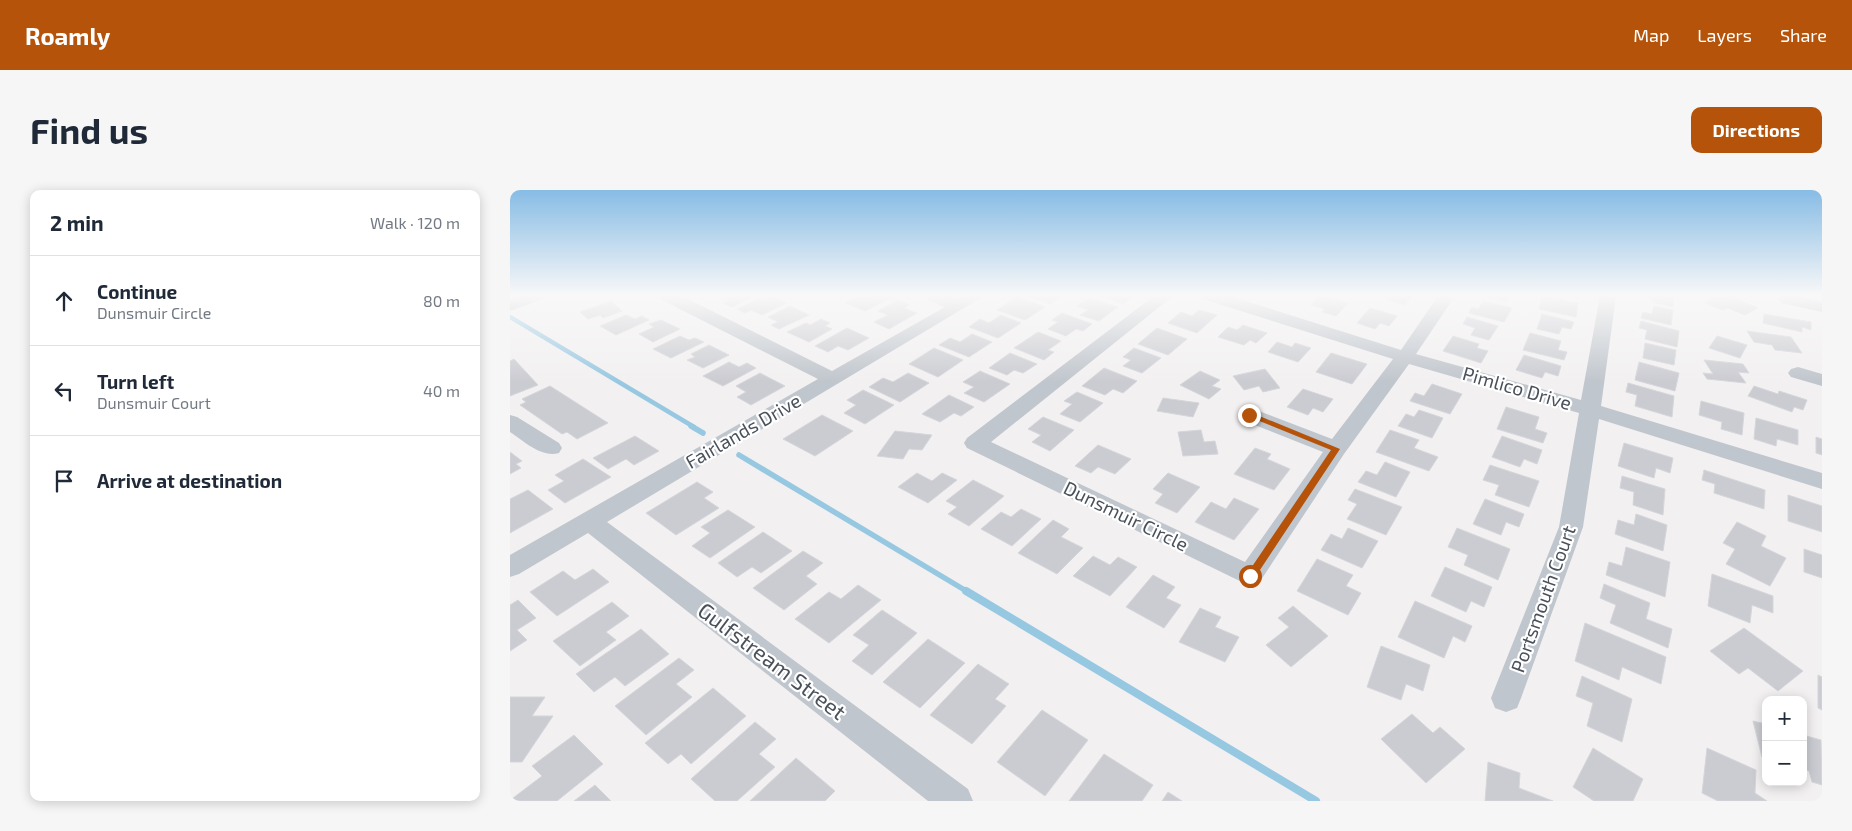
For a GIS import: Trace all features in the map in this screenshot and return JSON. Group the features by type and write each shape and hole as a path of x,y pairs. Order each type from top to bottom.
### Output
{"street":[{"path":"725,325 833,378"},
{"name":"Fairlands Drive","path":"510,566 926,325"},
{"name":"Dunsmuir Circle","path":"1128,325 975,443 1250,576 1336,449 1406,357 1428,325"},
{"name":"Pimlico Drive","path":"1303,325 1406,357 1589,408 1822,481"},
{"name":"Portsmouth Court","path":"1506,698 1571,527 1603,325"},
{"path":"1798,373 1822,380"},
{"path":"1249,415 1336,449"},
{"path":"511,423 551,448"},
{"name":"Gulfstream Street","path":"589,521 956,801"}],"building":[{"path":"604,325 639,325 616,335 600,326"},
{"path":"650,325 671,325 680,329 653,342 639,334 654,327"},
{"path":"772,325 789,325 779,329"},
{"path":"803,325 827,325 825,326 832,329 809,342 787,332"},
{"path":"879,325 897,325 889,329"},
{"path":"972,325 1019,325 998,338 969,327"},
{"path":"1054,325 1091,325 1083,331 1076,329 1066,336 1048,329"},
{"path":"1172,325 1206,325 1197,333"},
{"path":"1243,325 1267,333 1256,343 1250,340 1244,345 1218,337 1228,327 1237,330"},
{"path":"1362,325 1379,325 1375,329"},
{"path":"1465,325 1498,326 1489,340 1471,335 1475,328"},
{"path":"1538,325 1573,325 1571,329 1562,327 1559,334 1537,329"},
{"path":"1640,325 1654,325 1679,331 1677,347 1645,339 1647,330 1639,328"},
{"path":"1770,325 1811,325 1811,330 1802,327 1802,332"},
{"path":"847,328 869,338 848,350 838,346 828,352 815,346"},
{"path":"1157,328 1187,339 1168,355 1138,344"},
{"path":"1747,331 1791,337 1802,353 1775,350 1772,345 1754,342"},
{"path":"1038,332 1061,341 1048,350 1054,352 1044,360 1014,348"},
{"path":"1530,333 1561,341 1558,350 1567,352 1564,360 1523,350"},
{"path":"972,334 992,342 969,357 939,345 950,338 960,342"},
{"path":"680,336 689,340 695,338 704,342 671,358 653,349"},
{"path":"1453,336 1479,344 1477,348 1488,351 1481,363 1443,351"},
{"path":"1717,336 1747,345 1740,358 1709,348"},
{"path":"1277,342 1292,347 1295,343 1311,348 1298,362 1268,352"},
{"path":"1645,343 1676,350 1674,365 1643,358"},
{"path":"709,345 729,355 703,368 687,360 695,357 691,354"},
{"path":"934,348 963,360 938,377 909,364"},
{"path":"1134,348 1161,358 1142,373 1123,366 1131,360 1123,357"},
{"path":"1010,353 1037,364 1023,373 1014,370 1007,375 989,368"},
{"path":"1331,353 1367,364 1352,384 1316,372"},
{"path":"1524,355 1561,366 1558,376 1545,372 1542,378 1516,370"},
{"path":"514,359 538,385 510,396 510,361"},
{"path":"1704,360 1743,364 1749,373 1738,372 1746,383 1707,379 1703,373 1713,374"},
{"path":"729,362 739,367 747,363 756,368 723,386 703,376"},
{"path":"1639,362 1679,373 1675,391 1635,380"},
{"path":"1104,368 1137,381 1123,393 1113,389 1105,395 1082,386"},
{"path":"1265,369 1280,388 1263,392 1259,386 1244,390 1233,376"},
{"path":"980,371 1010,384 984,402 964,393 974,387 963,382"},
{"path":"1200,371 1220,380 1212,386 1221,389 1209,399 1180,385"},
{"path":"760,373 785,386 751,405 737,397 746,392 736,386"},
{"path":"908,373 929,383 900,402 869,387 883,378 893,382"},
{"path":"1628,383 1674,396 1672,417 1635,406 1637,395 1626,392"},
{"path":"1432,384 1462,394 1450,414 1410,401 1415,393 1424,396"},
{"path":"550,386 608,423 577,439 567,432 562,434 520,405 526,402 522,399"},
{"path":"1754,386 1778,394 1779,391 1807,400 1803,410 1794,407 1792,412 1748,396"},
{"path":"1303,389 1333,399 1323,412 1313,408 1308,415 1287,407"},
{"path":"863,390 894,405 865,424 844,413 856,405 847,400"},
{"path":"1077,392 1103,403 1080,422 1060,414 1072,404 1064,401"},
{"path":"949,395 974,407 961,416 954,413 940,422 922,414"},
{"path":"1163,398 1199,403 1193,417 1157,411"},
{"path":"1701,401 1744,413 1742,435 1721,429 1722,422 1699,415"},
{"path":"1506,407 1539,417 1535,429 1547,433 1543,443 1497,429"},
{"path":"1419,410 1443,418 1432,438 1398,426 1406,414 1414,417"},
{"path":"822,415 853,431 815,456 783,439"},
{"path":"1043,417 1074,430 1050,451 1032,442 1041,435 1028,429"},
{"path":"1756,418 1798,430 1798,445 1777,439 1776,446 1754,439"},
{"path":"1201,430 1204,442 1215,441 1218,454 1183,456 1178,432"},
{"path":"1390,430 1419,440 1414,448 1438,457 1429,471 1376,452"},
{"path":"895,431 932,435 922,450 909,449 903,459 877,456"},
{"path":"635,436 659,451 634,465 626,459 608,469 593,458"},
{"path":"1502,436 1542,450 1537,464 1524,459 1520,467 1492,457"},
{"path":"1816,437 1822,439 1822,455 1816,453"},
{"path":"1624,443 1673,458 1670,473 1656,468 1654,478 1618,466"},
{"path":"1098,445 1131,459 1115,474 1098,467 1091,473 1075,466"},
{"path":"1255,448 1271,454 1267,459 1290,469 1274,490 1234,474"},
{"path":"510,452 522,461 516,464 521,468 510,474"},
{"path":"583,459 611,477 565,503 548,490 564,481 555,475"},
{"path":"1385,462 1410,472 1396,497 1358,482 1366,471 1377,475"},
{"path":"1490,465 1539,481 1529,507 1495,495 1499,485 1483,480"},
{"path":"1704,470 1765,490 1764,509 1714,493 1715,484 1702,480"},
{"path":"917,473 932,481 942,473 957,480 928,503 898,487"},
{"path":"1168,473 1200,487 1177,513 1155,503 1163,494 1153,489"},
{"path":"1622,476 1665,489 1663,515 1633,505 1634,492 1620,488"},
{"path":"973,480 1004,496 969,526 948,514 957,507 946,501"},
{"path":"697,482 713,492 704,498 719,508 676,535 646,513"},
{"path":"1355,489 1402,507 1386,535 1347,519 1357,504 1348,500"},
{"path":"528,490 553,509 510,533 510,499"},
{"path":"1788,495 1822,506 1822,532 1788,521"},
{"path":"1234,498 1259,509 1234,540 1195,522 1211,502 1226,509"},
{"path":"1485,499 1524,514 1519,527 1506,522 1501,535 1473,524"},
{"path":"1021,509 1041,519 1012,546 981,529 1001,512 1011,517"},
{"path":"728,510 755,527 710,558 692,546 710,533 701,527"},
{"path":"1636,514 1667,525 1663,551 1615,534 1618,520 1634,525"},
{"path":"1053,520 1069,529 1061,537 1083,548 1057,574 1018,553"},
{"path":"1737,522 1766,536 1761,546 1786,558 1770,586 1726,564 1735,549 1723,543"},
{"path":"1348,528 1378,541 1362,568 1321,550 1331,534 1342,539"},
{"path":"1457,528 1510,549 1498,580 1464,565 1468,555 1448,547"},
{"path":"763,532 792,551 761,573 752,567 737,577 718,563"},
{"path":"1626,547 1670,562 1665,597 1606,575 1609,562 1622,566"},
{"path":"1804,549 1822,555 1822,578 1804,572"},
{"path":"803,551 823,563 806,576 817,584 784,610 753,588"},
{"path":"1093,556 1110,565 1118,557 1137,567 1110,596 1073,576"},
{"path":"1317,559 1353,575 1346,586 1361,593 1348,615 1297,591"},
{"path":"1445,567 1492,587 1484,607 1471,601 1466,612 1431,596"},
{"path":"593,569 609,582 557,616 530,592 563,571 575,580"},
{"path":"1712,574 1773,596 1773,613 1752,605 1750,623 1708,606"},
{"path":"1153,575 1175,587 1166,598 1181,605 1164,628 1126,607"},
{"path":"1604,584 1650,603 1646,619 1672,629 1668,648 1610,623 1616,605 1600,598"},
{"path":"858,585 881,600 829,643 795,619 829,592 841,599"},
{"path":"518,600 536,618 517,630 527,640 510,651 510,605"},
{"path":"1415,601 1472,626 1465,642 1453,636 1444,658 1398,637"},
{"path":"612,602 629,616 606,632 616,640 580,666 553,641"},
{"path":"1293,606 1328,636 1291,667 1266,645 1289,627 1278,618"},
{"path":"1200,608 1221,617 1215,627 1239,637 1225,662 1179,642"},
{"path":"882,610 917,633 872,675 852,661 869,645 853,635"},
{"path":"1585,623 1666,657 1661,684 1622,667 1619,680 1575,661"},
{"path":"1744,628 1803,671 1778,691 1748,668 1739,674 1710,651"},
{"path":"641,629 669,654 625,686 615,677 594,692 576,674"},
{"path":"928,639 965,663 920,708 883,682"},
{"path":"1381,646 1430,665 1423,691 1406,684 1401,700 1367,687"},
{"path":"679,658 694,670 676,684 692,697 646,735 615,706"},
{"path":"978,664 1009,684 995,699 1006,706 972,744 930,715"},
{"path":"1818,675 1822,677 1822,710 1818,708"},
{"path":"1582,676 1632,699 1622,742 1587,726 1593,703 1576,696"},
{"path":"713,688 746,716 691,764 681,754 668,764 645,743"},
{"path":"510,697 545,697 532,716 553,716 522,762 510,762"},
{"path":"1042,710 1088,740 1045,796 997,762"},
{"path":"1412,714 1433,733 1440,727 1465,749 1426,783 1381,739"},
{"path":"1753,721 1762,723 1762,757"},
{"path":"755,722 776,739 759,754 775,767 737,801 715,801 691,779"},
{"path":"574,735 603,764 557,801 515,801 513,798 542,776 532,766"},
{"path":"1807,736 1821,740 1822,785 1812,782 1809,771 1807,770"},
{"path":"1593,748 1643,779 1633,801 1594,801 1573,787"},
{"path":"1707,748 1756,770 1755,793 1767,801 1718,801 1702,793"},
{"path":"1104,754 1153,785 1142,801 1069,801"},
{"path":"796,758 835,791 825,801 750,801"},
{"path":"1488,762 1520,773 1519,788 1553,801 1485,801"},
{"path":"595,785 611,801 574,801"},
{"path":"1168,792 1182,801 1162,801"}],"waterway":[{"path":"523,325 694,427"},
{"path":"691,426 703,433"},
{"path":"739,455 968,592"},
{"path":"966,591 1316,801"}],"route":[{"path":"1249,415 1336,449 1250,576"}]}
